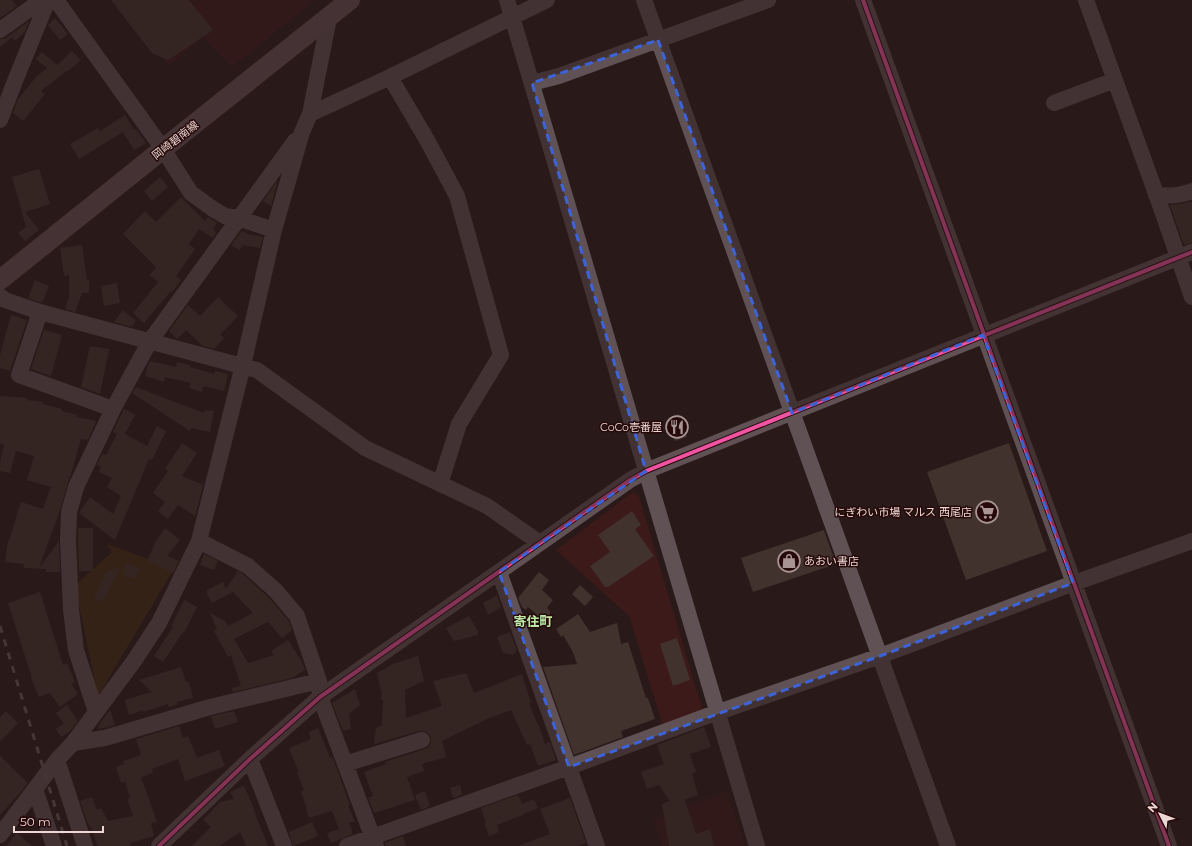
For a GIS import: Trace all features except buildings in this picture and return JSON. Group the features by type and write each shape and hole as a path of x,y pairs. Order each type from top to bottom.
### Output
{"main road":[{"name":"岡崎碧南線","path":"0,280 163,149 331,9 350,0"}],"street":[{"path":"0,30 42,0"},
{"path":"0,120 48,0"},
{"path":"56,0 163,149 191,193 225,216 238,218 274,230"},
{"path":"507,0 757,846"},
{"path":"310,114 390,77 546,0"},
{"path":"644,0 948,846"},
{"path":"532,83 559,76 768,0"},
{"path":"863,0 1169,846"},
{"path":"1086,0 1156,195 1185,255 1192,297"},
{"path":"0,835 134,661 159,623 199,541 243,365 274,230 302,132 310,114 331,9"},
{"path":"390,77 427,140 457,196 501,355 459,424 440,484"},
{"path":"1054,103 1115,80"},
{"path":"96,712 76,650 71,610 68,540 69,512 76,487 112,409 150,341 302,132"},
{"path":"1156,195 1179,196 1192,191"},
{"path":"159,846 250,759 320,689 499,572 630,480 646,471 1185,255"},
{"path":"0,296 5,300 40,312 243,365 257,370 365,448 488,506 540,543"},
{"path":"40,312 19,374 112,409"},
{"path":"347,846 374,841 717,712 880,656 1192,540"},
{"path":"199,541 248,566 276,591 297,616 345,764 374,841"},
{"path":"499,572 597,846"},
{"path":"72,743 106,738 210,707 320,689"},
{"path":"345,764 422,740"},
{"path":"250,759 284,846"},
{"path":"57,760 85,846"},
{"path":"35,789 54,846"}],"highlighted area":[{"path":"658,40 792,413 983,335 1073,583 880,656 569,767 499,572 646,471 532,83"}],"shaded area":[{"path":"113,0 315,0 232,67 203,37 169,65"},
{"path":"633,492 639,496 703,712 663,726 629,616 556,550"},
{"path":"107,544 148,559 172,572 98,696 75,586 112,552"},
{"path":"727,791 745,846 662,846 654,820"}],"railway":[{"path":"0,626 67,846"}],"cycle path":[{"path":"863,0 1169,846"},
{"path":"159,846 250,759 320,697 630,480 646,471 1192,252"}],"place":[{"name":"CoCo壱番屋","path":"677,427"},
{"name":"にぎわい市場 マルス 西尾店","path":"987,512"},
{"name":"あおい書店","path":"789,561"}],"district":[{"name":"寄住町","path":"533,621"}]}
